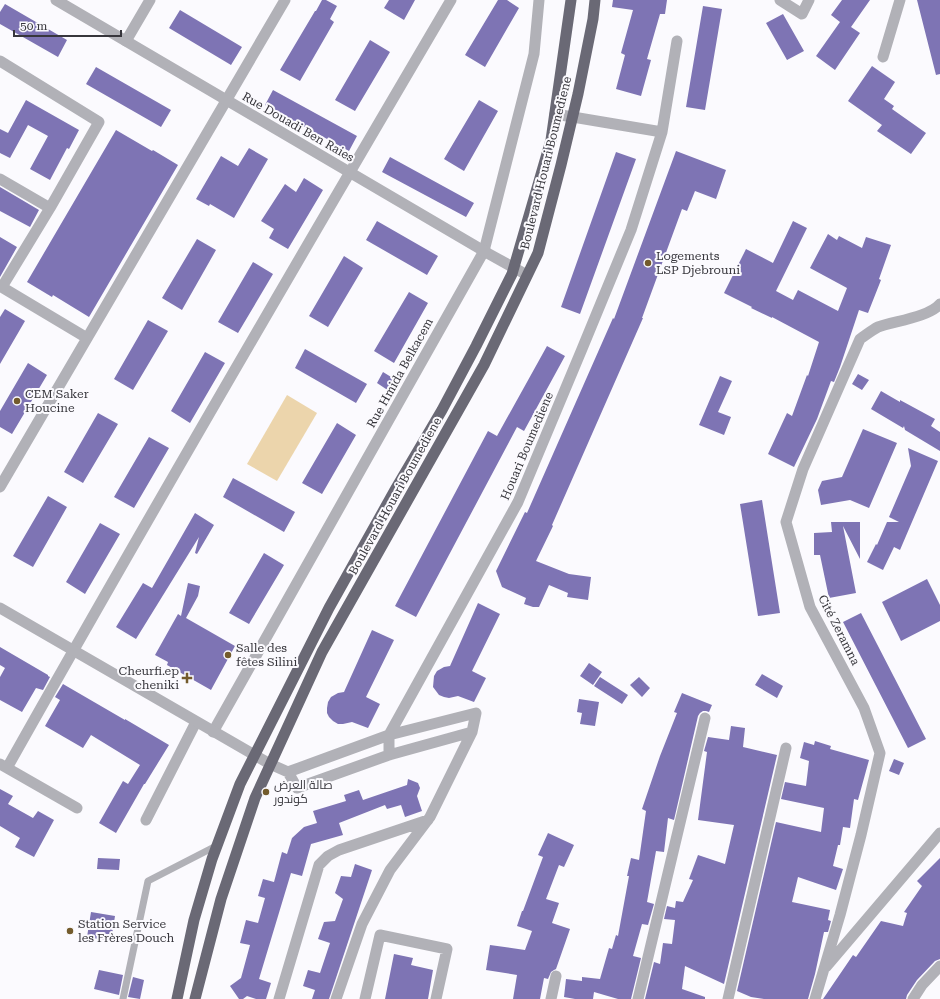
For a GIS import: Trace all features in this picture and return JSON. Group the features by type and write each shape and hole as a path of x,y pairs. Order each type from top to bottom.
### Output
{"highway":[{"name":"Boulevard Houari Boumediene","path":"177,999 194,920 212,859 240,784 330,608 395,490 442,410 512,274 551,140 571,0"},
{"name":"Boulevard Houari Boumediene","path":"195,999 221,900 255,798 270,764 322,652 484,365 538,253 578,94 593,19 595,0"}],"street":[{"name":"Rue Douadi Ben Raies","path":"56,0 527,275"},
{"path":"126,42 150,0"},
{"path":"0,487 285,0"},
{"path":"77,808 4,766 73,651 349,172 451,0"},
{"name":"Rue Hmida Belkacem","path":"213,732 484,251 534,54 539,0"},
{"path":"780,0 802,14 809,0"},
{"path":"883,57 900,0"},
{"name":"Houari Boumediene","path":"389,755 389,735 518,502 631,230 662,132 677,41"},
{"path":"0,61 98,122 50,208 1,286 87,338"},
{"path":"555,114 662,132"},
{"path":"0,179 50,208"},
{"name":"Cité Zeramna","path":"815,999 840,915 880,753 864,708 810,607 786,522 803,469 860,339 878,328 916,317 937,308 940,304"},
{"path":"0,608 213,732 270,764 288,772 297,788 389,755 472,732"},
{"path":"288,772 389,735 476,713 472,732 428,820 390,870 362,924 336,999"},
{"path":"638,999 705,718"},
{"path":"146,820 196,722"},
{"path":"728,999 786,748"},
{"path":"280,999 319,865 328,856 339,850 428,820"},
{"path":"823,971 940,833"},
{"path":"365,999 380,935 447,950 436,999"},
{"path":"913,999 922,986 940,966"},
{"path":"551,999 556,976"}],"lane":[{"path":"123,999 148,881 218,844"}],"shaded area":[{"path":"287,395 317,413 277,481 247,464"}],"building":[{"path":"322,0 326,0 337,6 330,19 334,22 300,81 280,70"},
{"path":"389,0 415,0 404,20 384,8"},
{"path":"498,0 507,0 519,8 485,67 465,55"},
{"path":"613,0 667,0 665,14 660,14 647,59 651,60 641,96 616,89 625,55 621,53 633,10 612,7"},
{"path":"842,0 870,0 851,27 860,33 835,70 816,56 840,22 831,15"},
{"path":"917,0 940,0 940,74 936,75"},
{"path":"5,4 67,40 58,57 0,24 0,12"},
{"path":"703,6 722,9 705,110 686,107"},
{"path":"180,10 242,47 231,65 169,28"},
{"path":"783,14 804,51 787,60 766,23"},
{"path":"370,40 390,52 355,111 335,100"},
{"path":"872,66 895,82 884,99 894,106 892,109 926,133 911,154 877,131 882,125 848,101"},
{"path":"96,67 171,110 161,127 86,84"},
{"path":"273,90 357,136 349,151 265,105"},
{"path":"26,100 79,130 69,149 67,148 50,180 30,169 48,136 28,125 10,158 0,153 0,129 8,133"},
{"path":"479,100 498,111 464,171 444,159"},
{"path":"116,130 178,165 89,317 53,295 52,297 27,282"},
{"path":"249,148 268,159 234,218 210,204 209,206 196,199 221,156 238,166"},
{"path":"676,151 726,170 716,199 695,191 687,211 682,209 643,318 552,525 553,526 536,561 569,574 591,577 588,600 567,597 568,593 549,585 539,607 533,607 524,604 526,598 502,587 496,571 525,512 527,513 613,318 614,319"},
{"path":"616,152 636,159 580,314 561,307"},
{"path":"390,157 474,203 466,217 382,172"},
{"path":"304,178 323,190 288,249 269,238 274,229 261,221 285,184 296,192"},
{"path":"0,187 39,210 30,227 0,211"},
{"path":"377,221 438,256 427,275 366,240"},
{"path":"793,221 807,228 776,291 793,300 798,290 838,311 847,288 810,268 828,234 837,240 839,236 862,248 866,237 891,245 879,279 881,280 868,313 859,310 834,382 831,381 817,419 794,467 768,454 787,413 792,416 807,375 808,376 819,342 724,293 746,249 773,263"},
{"path":"0,237 17,247 0,277"},
{"path":"197,239 216,250 182,310 162,298"},
{"path":"344,256 363,268 328,327 309,316"},
{"path":"253,262 273,274 238,333 218,322"},
{"path":"409,292 428,303 394,363 374,351"},
{"path":"5,309 25,321 0,364 0,317"},
{"path":"148,320 168,331 133,390 114,379"},
{"path":"547,346 565,356 524,431 517,427 416,617 395,606 488,431 497,436"},
{"path":"305,349 367,384 356,403 295,368"},
{"path":"205,352 225,363 190,423 171,411"},
{"path":"28,363 47,375 12,434 0,427 0,411"},
{"path":"383,372 396,380 389,391 377,383"},
{"path":"858,374 869,380 862,390 852,384"},
{"path":"720,376 732,381 718,412 731,417 724,435 699,425"},
{"path":"881,391 935,419 931,426 940,432 940,451 905,430 904,426 903,428 871,409"},
{"path":"98,413 118,424 83,483 64,472"},
{"path":"337,423 356,435 322,494 302,483"},
{"path":"863,429 897,443 869,508 850,500 821,505 818,490 822,481 842,477"},
{"path":"149,437 169,448 134,508 114,497"},
{"path":"908,448 938,461 900,550 894,547 883,570 867,562 876,544 877,545 887,522 899,522 889,517 911,466"},
{"path":"233,478 295,512 284,532 223,497"},
{"path":"48,496 67,507 33,567 13,556"},
{"path":"762,500 780,613 758,616 740,504"},
{"path":"195,513 214,525 197,554 195,553 199,537 136,639 116,627 143,583 152,588"},
{"path":"831,522 860,522 860,559 843,526 856,593 829,598 820,555 814,555 814,533 832,532"},
{"path":"100,523 120,534 85,594 66,582"},
{"path":"264,553 284,565 249,624 229,613"},
{"path":"927,579 940,605 940,621 901,641 882,602"},
{"path":"188,583 200,586 198,596 186,618 235,646 211,690 167,665 168,662 155,655 178,614 181,616"},
{"path":"478,603 500,614 472,671 486,678 474,702 458,696 449,698 444,697 439,695 433,687 434,676 437,671 444,667 450,666"},
{"path":"861,613 926,739 908,748 843,622"},
{"path":"372,630 394,640 366,697 380,704 368,728 352,722 338,724 329,717 327,713 328,702 331,697 338,693 344,692"},
{"path":"0,647 50,677 43,690 36,688 22,712 0,700 0,677 5,668 0,665"},
{"path":"589,663 602,672 593,685 580,676"},
{"path":"762,674 783,686 777,698 755,685"},
{"path":"600,677 628,695 622,704 594,686"},
{"path":"639,677 650,688 642,697 630,685"},
{"path":"63,684 169,745 144,784 116,833 99,823 123,781 128,784 140,765 91,735 83,748 45,726 60,700 55,697"},
{"path":"682,693 712,705 709,712 703,711 698,716 674,820 668,818 664,852 656,851 647,902 654,904 648,925 642,924 633,956 641,958 631,999 618,999 594,992 593,999 575,999 564,997 566,979 582,981 582,977 600,979 609,948 612,949 616,935 618,936 631,858 639,860 646,811 642,809 660,756 677,713 674,712"},
{"path":"579,699 599,702 595,726 580,724 582,713 577,712"},
{"path":"731,726 745,728 743,747 777,755 724,984 685,966 682,989 705,997 705,999 645,999 654,962 660,964 663,943 672,944 675,920 664,919 667,906 675,908 676,901 683,902 693,880 689,879 698,855 725,864 734,825 698,820 707,752 704,751 708,737 729,740"},
{"path":"815,741 831,746 830,749 869,760 858,800 854,799 850,828 843,827 840,845 838,845 833,866 843,869 836,890 798,877 792,902 830,910 828,920 831,921 828,932 824,932 808,999 764,999 751,997 737,991 776,822 821,832 824,808 781,799 785,782 806,786 809,761 800,758 804,742 814,745"},
{"path":"894,759 904,763 899,775 889,771"},
{"path":"408,779 418,783 420,788 417,796 422,811 405,817 401,805 387,809 385,805 339,823 343,835 311,844 302,876 291,873 259,979 271,983 266,999 256,999 247,996 243,999 239,999 230,986 241,978 250,945 240,943 246,920 258,923 265,898 258,896 263,879 274,882 282,852 287,854 292,838 304,827 317,823 313,811 346,801 344,795 359,790 363,800 407,785"},
{"path":"0,789 13,796 8,804 33,818 38,811 54,820 34,857 15,847 20,838 0,826"},
{"path":"548,833 574,845 564,867 559,865 546,899 559,903 552,923 570,929 556,969 551,972 548,979 544,978 540,999 513,999 517,975 486,970 490,945 525,950 532,931 517,926 543,857 538,855"},
{"path":"98,858 120,859 119,870 97,869"},
{"path":"940,858 940,959 935,961 917,980 906,999 823,999 853,955 856,957 881,921 903,926 907,913 904,912 922,886 917,881"},
{"path":"355,864 372,870 329,999 312,999 315,990 303,986 308,970 320,973 330,943 318,939 324,922 335,921 343,899 335,893 341,876 351,877"},
{"path":"91,912 115,916 111,941 87,937"},
{"path":"394,954 413,958 411,965 433,970 428,999 385,999"},
{"path":"99,970 123,975 119,995 94,989"},
{"path":"133,977 144,980 140,999 128,997"}],"place":[{"name":"Logements LSP Djebrouni","path":"648,263"},
{"name":"CEM Saker Houcine","path":"17,401"},
{"name":"Salle des fêtes Silini","path":"228,655"},
{"name":"Cheurfi.ep cheniki","path":"187,678"},
{"name":"صالة العرض كوندور","path":"266,792"},
{"name":"Station Service les Frères Douch","path":"70,931"}]}
